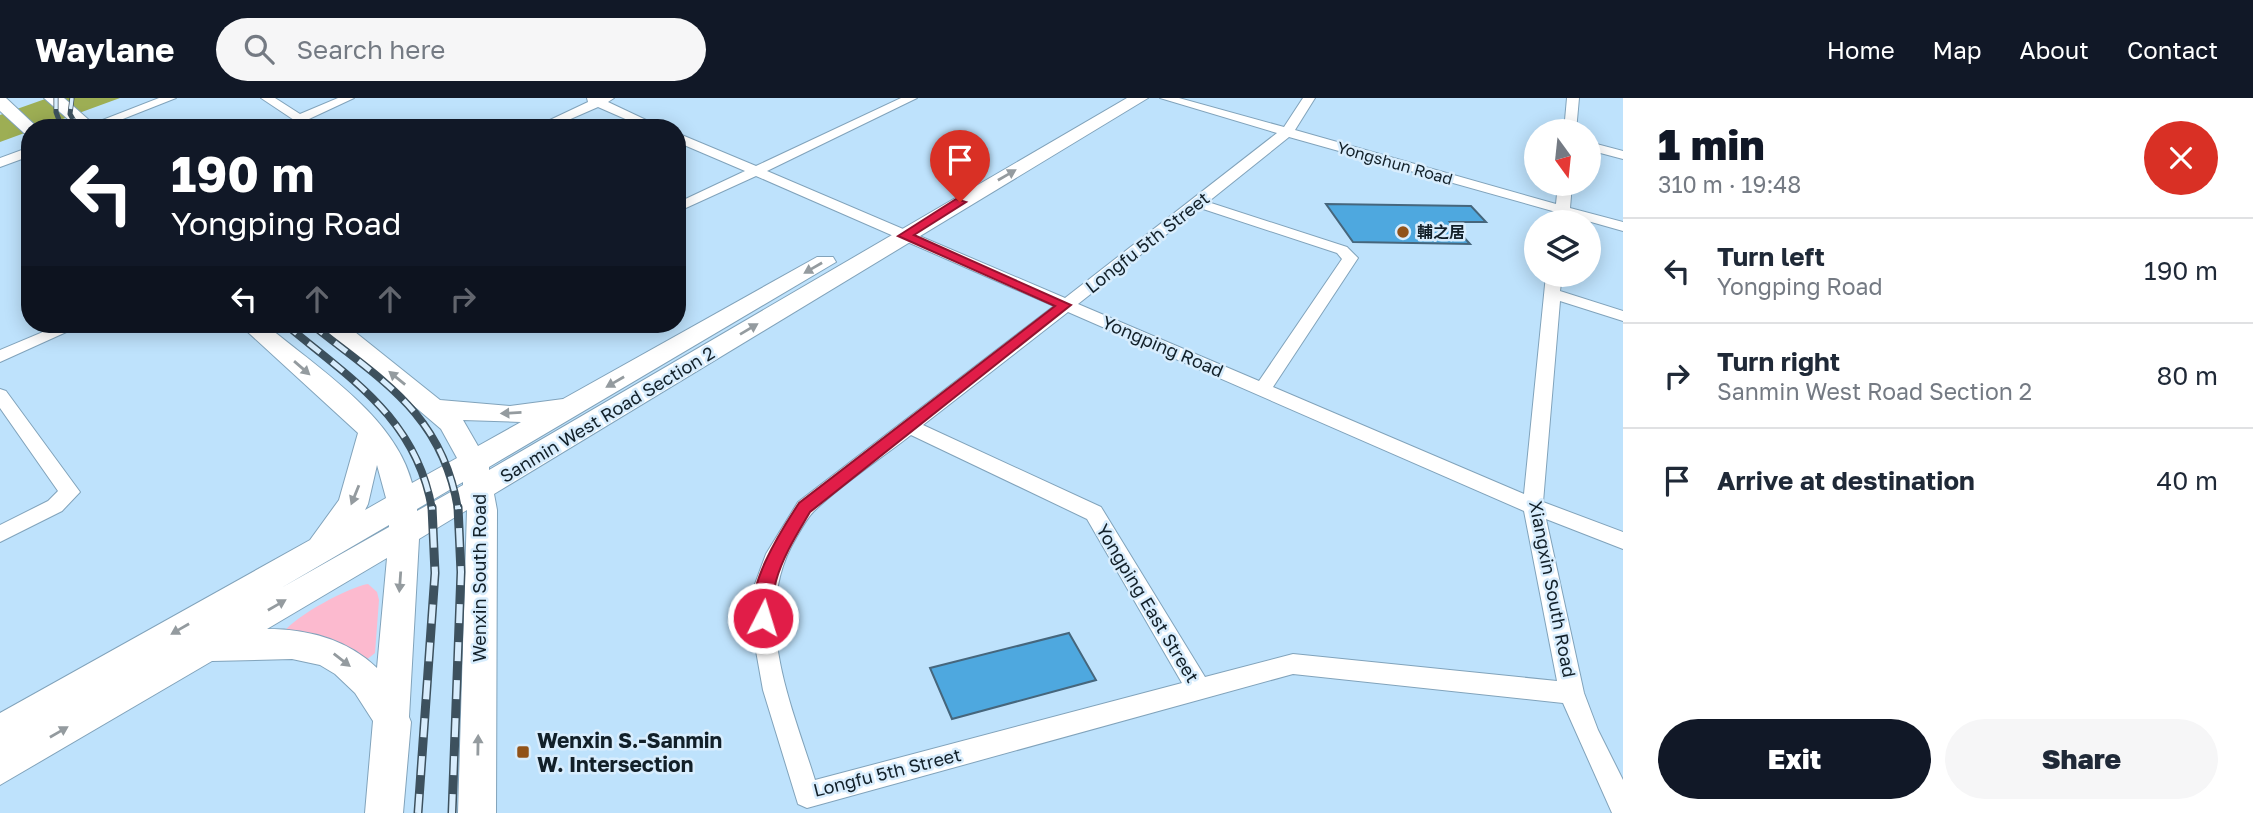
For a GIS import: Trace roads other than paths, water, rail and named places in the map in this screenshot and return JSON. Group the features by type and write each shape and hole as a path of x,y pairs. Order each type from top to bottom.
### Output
{"street":[{"path":"53,98 78,119"},
{"path":"113,119 170,98"},
{"path":"267,98 300,118 348,98"},
{"path":"686,204 911,98"},
{"name":"Sanmin West Road Section 2","path":"0,767 204,647 403,517 895,231 1104,98"},
{"name":"Sanmin West Road Section 2","path":"477,476 579,403 1139,98"},
{"name":"Yongshun Road","path":"1166,98 1542,210"},
{"name":"Longfu 5th Street","path":"1309,98 1294,124 1286,132 804,508 779,548 766,583 763,637 807,795 1293,664 1572,693"},
{"path":"1571,119 1573,98"},
{"path":"557,119 598,100 638,119"},
{"path":"0,102 21,121"},
{"name":"Yongping Road","path":"686,140 1533,506 1623,541"},
{"path":"1601,149 1623,155"},
{"path":"0,163 21,155"},
{"path":"1198,202 1342,250 1350,258 1263,388"},
{"name":"Yongshun Road","path":"1601,223 1623,227"},
{"name":"Xiangxin South Road","path":"1553,287 1533,506 1572,693 1587,734 1623,808"},
{"path":"1560,287 1623,316"},
{"path":"0,356 55,333"},
{"path":"261,333 372,430 394,470 403,517 393,722 384,813"},
{"name":"Wenxin South Road","path":"341,333 451,423 477,476 482,510 477,813"},
{"path":"0,395 70,492 55,506 0,534"},
{"path":"432,408 510,415 579,403"},
{"name":"Yongping East Street","path":"908,426 1094,513 1199,689"},
{"path":"318,551 353,504 372,430"},
{"name":"Sanmin West Road Section 2","path":"0,732 318,551 403,517"},
{"path":"204,647 293,644 333,653 363,677 393,722"}],"railway":[{"path":"56,98 59,119"},
{"path":"72,98 70,114 73,119"},
{"path":"296,333 356,383 396,425 412,449 424,477 432,509"},
{"path":"323,333 384,382 423,423 438,447 450,476 458,509"},
{"path":"418,813 435,573 432,507"},
{"path":"452,813 461,572 458,507"}],"place":[{"name":"輔之居","path":"1403,232"},
{"name":"Wenxin S.-Sanmin W. Intersection","path":"523,752"}]}
